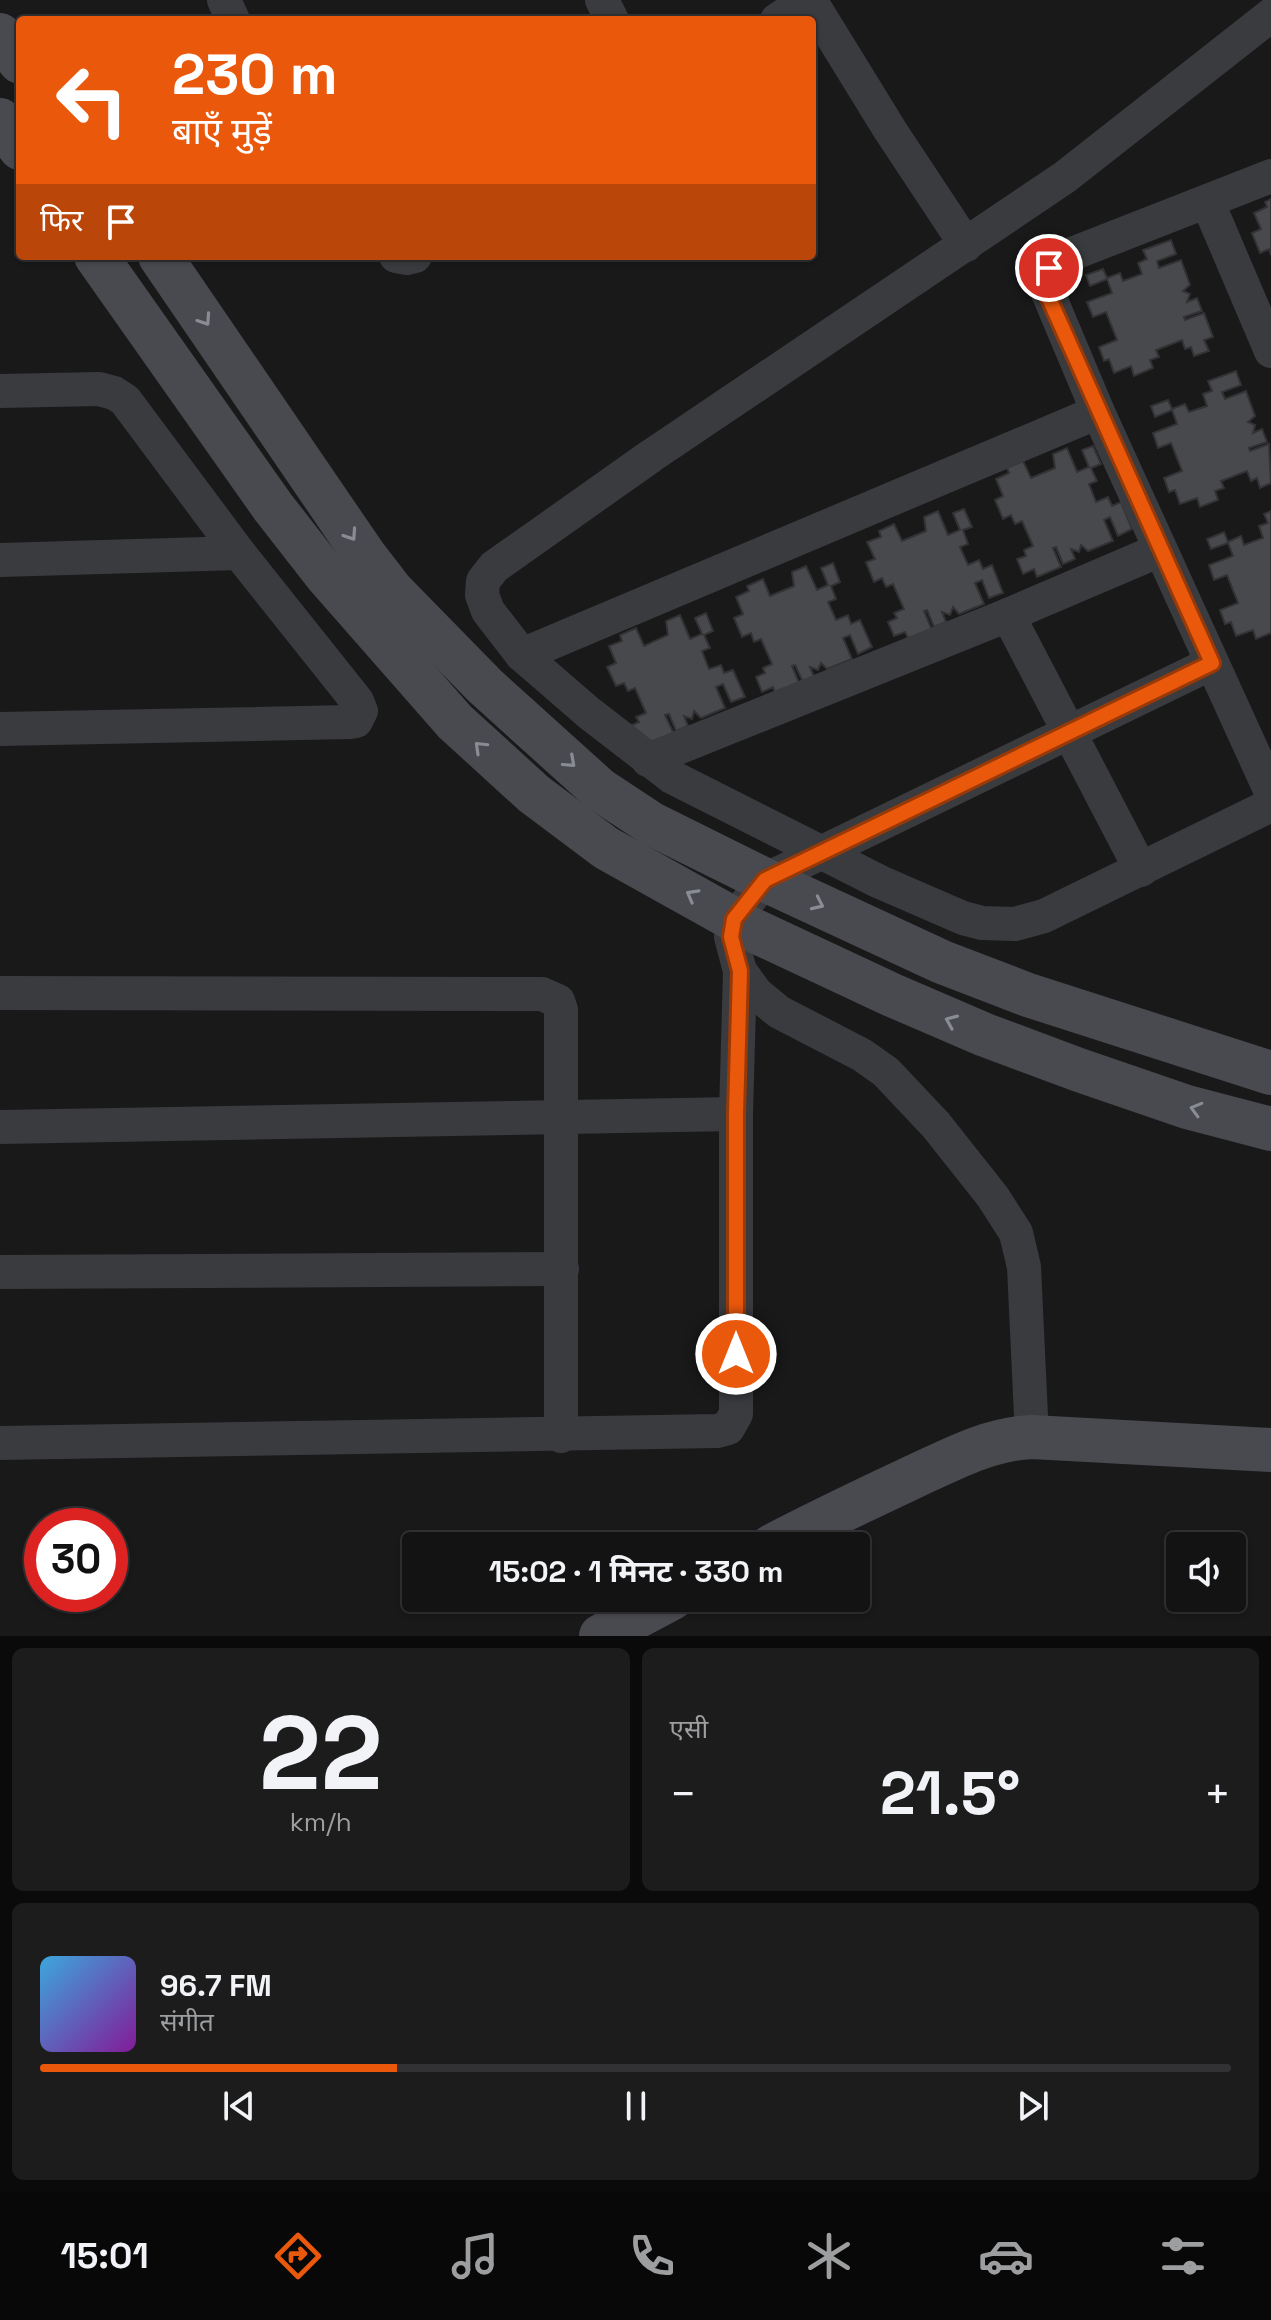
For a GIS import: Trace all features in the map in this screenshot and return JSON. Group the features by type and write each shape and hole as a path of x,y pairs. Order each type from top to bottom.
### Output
{"street":[{"path":"783,16 809,0 966,245"},
{"path":"1271,15 1078,167 651,456 494,567 483,581 482,595 488,611 522,655 672,777 821,854 963,918 997,925 1015,924 1044,916 1271,805"},
{"path":"0,35 16,57"},
{"path":"0,120 16,142"},
{"path":"1271,176 1059,259 1049,268 1043,281 1098,412 1271,792"},
{"path":"1208,203 1271,350"},
{"path":"99,260 273,507 326,575 455,722 534,794 606,848 734,919 855,978 985,1035 1187,1107 1271,1129"},
{"path":"163,260 392,591 485,686 609,797 652,824 911,949 1028,995 1271,1073"},
{"path":"0,391 99,389 125,400 239,553 357,701 361,711 356,721 0,729"},
{"path":"522,655 1098,412"},
{"path":"648,760 1008,615 1160,550"},
{"path":"0,560 239,553"},
{"path":"1008,615 1141,870"},
{"path":"0,1443 561,1436 717,1431 728,1428 736,1414 736,1114 740,971 731,937 734,919 765,880 1212,663"},
{"path":"740,971 767,1004 862,1055 886,1072 936,1125 1011,1224 1022,1247 1024,1267 1032,1437"},
{"path":"0,993 551,996 558,1001 561,1010 561,1436"},
{"path":"0,1127 736,1114"},
{"path":"0,1272 562,1269"},
{"path":"801,1532 976,1448 1002,1440 1032,1437 1271,1450"},
{"path":"601,1636 646,1612"}],"building":[{"path":"1271,199 1271,255 1269,249 1260,253 1252,233 1261,229 1254,213 1267,207 1265,202"},
{"path":"1171,240 1176,254 1157,261 1159,268 1181,260 1190,285 1183,291 1190,294 1187,302 1197,298 1202,311 1184,317 1185,320 1204,313 1213,337 1204,340 1209,351 1194,356 1191,347 1185,349 1182,340 1156,350 1159,357 1150,360 1153,368 1134,376 1131,366 1114,373 1109,359 1104,361 1099,347 1117,340 1106,312 1093,317 1087,302 1112,293 1107,279 1090,286 1086,275 1103,269 1107,278 1120,273 1123,281 1142,274 1138,263 1147,259 1143,250"},
{"path":"1236,371 1241,385 1222,392 1225,399 1246,391 1255,416 1248,422 1255,425 1253,433 1262,429 1267,442 1249,448 1250,451 1269,444 1271,483 1260,488 1257,478 1251,481 1247,471 1221,481 1224,488 1215,491 1218,500 1200,507 1197,498 1180,504 1175,490 1169,492 1164,478 1182,471 1171,443 1158,448 1153,433 1177,424 1172,410 1155,417 1151,406 1168,400 1172,409 1185,404 1189,412 1207,406 1203,394 1212,391 1208,381"},
{"path":"1093,446 1101,464 1091,468 1097,481 1089,484 1096,502 1108,497 1112,506 1121,502 1132,529 1118,536 1110,517 1104,520 1113,541 1088,551 1081,545 1079,552 1071,549 1075,559 1063,564 1056,547 1053,548 1061,567 1037,577 1034,569 1023,574 1017,559 1026,556 1024,550 1033,546 1022,521 1015,524 1011,515 1003,519 995,500 1003,496 996,479 1009,473 1007,468 1023,461 1031,478 1055,468 1053,454 1067,448 1077,472 1089,467 1082,450"},
{"path":"964,509 972,527 963,530 968,544 960,547 968,565 979,560 983,569 992,565 1003,593 989,598 982,580 975,583 984,604 959,614 953,607 950,615 942,612 946,622 934,627 927,610 924,611 932,630 909,640 905,632 894,636 888,622 897,618 894,613 904,609 893,584 886,587 882,578 874,582 866,562 875,559 867,542 881,537 879,531 894,524 902,541 926,531 924,517 938,511 948,535 960,530 953,513"},
{"path":"1271,511 1271,633 1256,639 1253,630 1236,636 1231,622 1225,624 1220,610 1238,603 1227,575 1214,580 1209,565 1233,556 1228,543 1211,549 1207,539 1224,532 1228,542 1241,536 1244,545 1263,538 1259,526 1268,523 1264,514"},
{"path":"833,563 840,582 831,586 836,599 828,602 836,620 848,615 851,624 860,620 872,647 858,654 850,635 843,638 852,659 827,669 821,663 818,670 810,667 814,677 803,682 795,665 792,666 800,685 776,695 773,687 762,692 756,677 765,673 763,668 772,664 761,639 754,642 751,633 742,637 734,618 743,614 736,597 749,591 747,586 763,579 770,596 794,586 792,572 806,566 817,590 828,585 821,568"},
{"path":"706,613 713,631 704,635 710,648 702,651 709,669 721,665 724,673 733,670 745,697 731,702 723,684 716,687 725,708 701,718 694,711 692,719 684,716 688,726 676,731 669,714 665,715 674,734 650,744 630,726 639,722 636,717 646,713 635,688 628,691 624,683 616,686 607,667 616,663 609,646 622,641 620,635 636,628 644,646 668,635 666,621 680,615 690,639 702,634 695,618"}],"route":[{"path":"736,1354 736,1114 740,971 731,937 734,919 765,880 1212,663 1048,296 1043,281 1049,268"}]}
